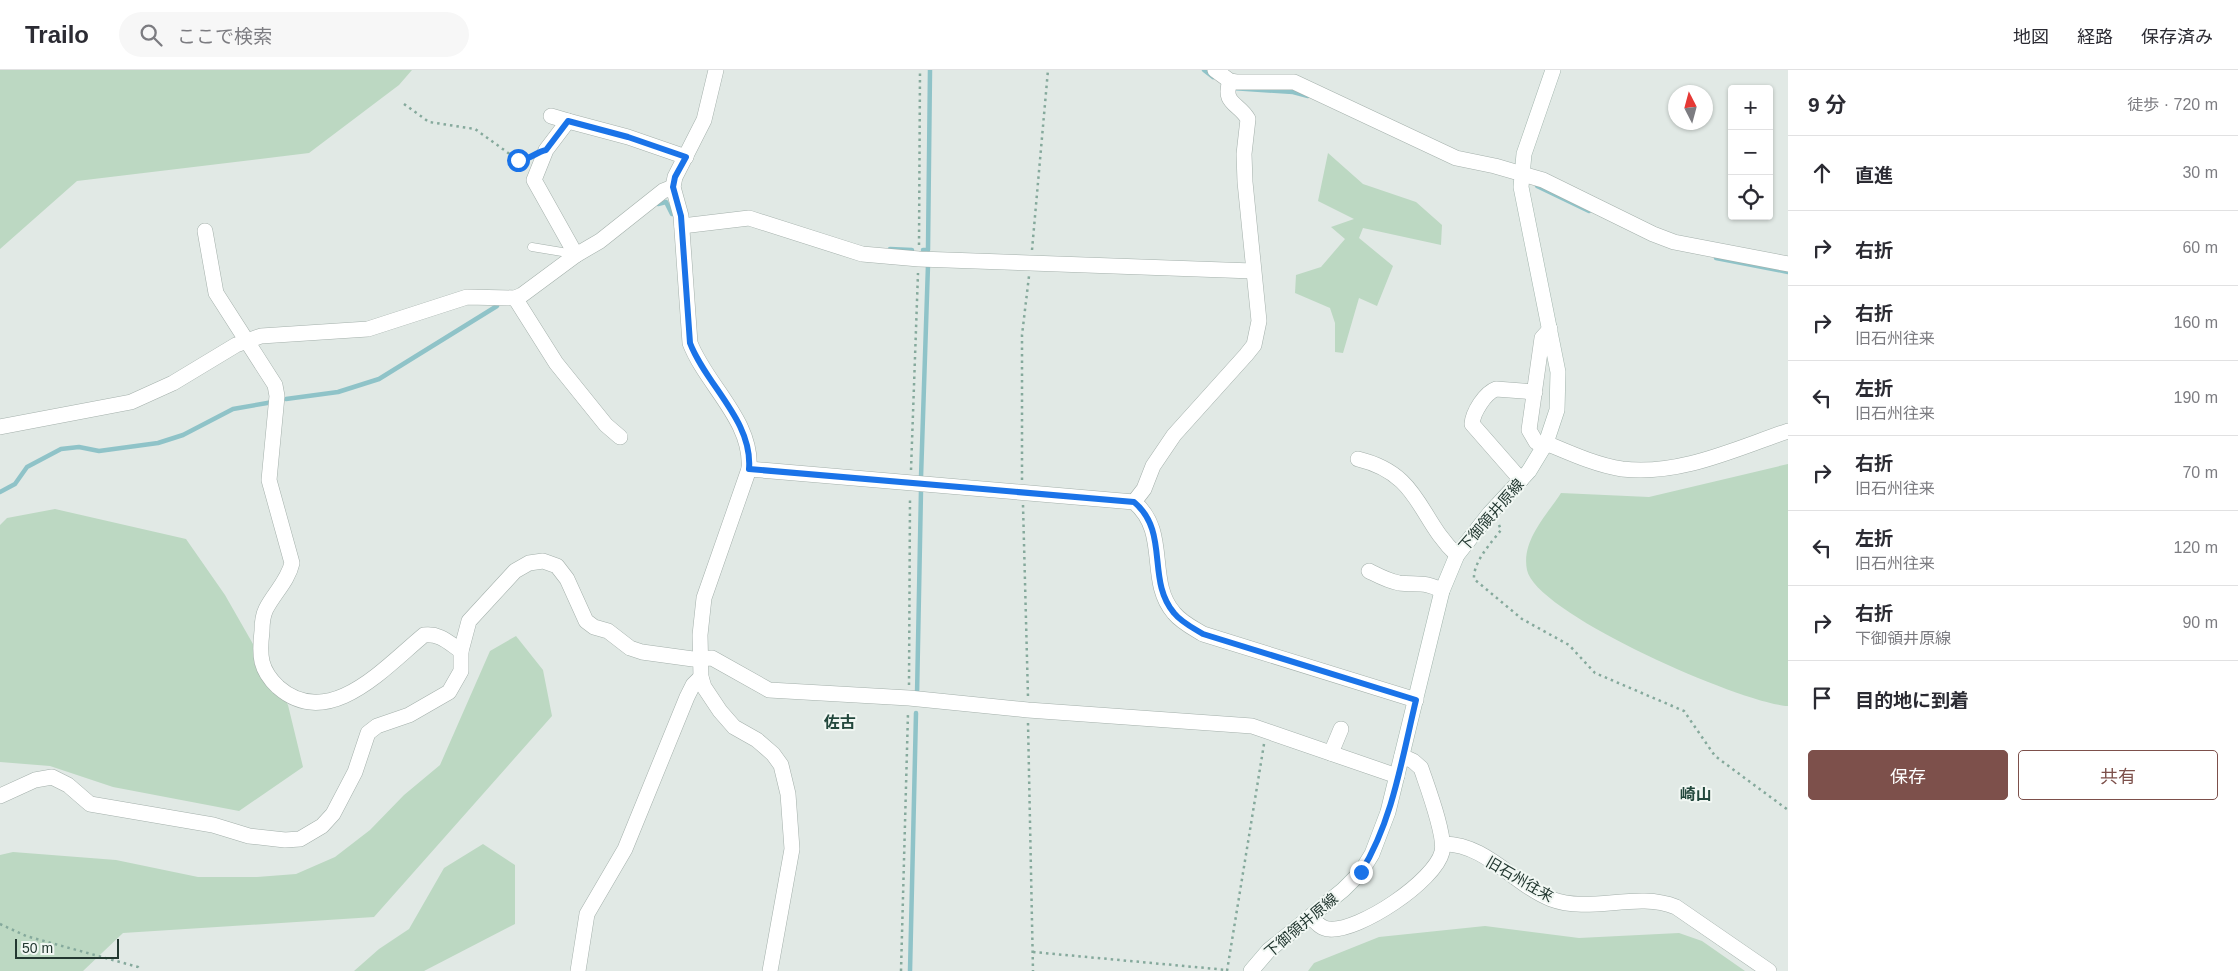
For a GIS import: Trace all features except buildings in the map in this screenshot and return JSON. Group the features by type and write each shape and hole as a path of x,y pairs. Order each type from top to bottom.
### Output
{"street":[{"path":"716,70 704,120 675,177 673,187 681,216 690,343 695,356 741,428 748,444 749,469 704,598 700,635 701,677 704,687 720,711 734,727 757,740 773,754 781,765 786,784 792,849 770,971"},
{"path":"1134,502 1144,490 1153,466 1174,435 1254,345 1259,321 1244,154 1248,119 1228,98 1229,85 1215,70"},
{"name":"下御領井原線","path":"1251,971 1269,950 1311,917 1361,872 1372,854 1388,812 1442,591 1457,555 1490,513 1521,480 1545,445 1557,410 1558,372 1523,199 1521,172 1524,154 1553,70"},
{"path":"1229,85 1294,82 1456,158 1521,172 1543,180 1653,234 1674,242 1788,264"},
{"path":"551,116 628,137 686,157"},
{"path":"568,121 546,150 536,170 534,180 535,186 576,255"},
{"path":"0,426 131,402 173,383 202,364 247,340 261,336 368,329 467,297 515,298 522,295 576,255 600,241 663,191 673,187"},
{"path":"682,226 749,218 862,254 919,259 1253,270"},
{"path":"205,231 216,294 275,385 277,396 269,480 292,562 290,572 265,610 260,645 263,670 284,692 314,704 330,702 357,689 424,635 432,634 441,637 461,651"},
{"path":"515,298 556,363 606,426 620,437"},
{"path":"1550,328 1542,338 1529,430 1536,442 1609,466 1641,470 1686,465 1788,431"},
{"path":"1521,480 1472,424 1472,421 1491,390 1535,392"},
{"path":"1358,459 1387,470 1406,485 1418,499 1446,546 1457,555"},
{"path":"749,469 1134,502 1142,508 1154,529 1161,584 1165,598 1174,613 1184,622 1203,634 1416,700"},
{"path":"0,796 35,780 52,777 68,785 90,804 213,825 249,836 285,840 300,839 322,826 333,814 355,772 368,733 377,726 409,715 449,692 461,671 461,651 469,621 515,571 528,563 543,561 557,566 567,579 586,621 594,627 608,631 630,648 642,652 712,658 769,690 908,698 1028,710 1252,726 1397,776"},
{"path":"1369,571 1384,579 1398,583 1432,584 1442,591"},
{"path":"578,971 587,914 617,866 687,697 693,685 701,677"},
{"path":"1331,753 1340,729"},
{"path":"1311,917 1320,926 1328,929 1340,928 1388,908 1407,893 1439,860 1443,844 1422,768 1402,756"},
{"name":"旧石州往来","path":"1443,844 1460,846 1488,860 1550,899 1572,905 1662,902 1676,907 1770,971"}],"lane":[{"path":"532,247 570,252 576,255"}],"path":[{"path":"901,971 908,698 910,482 919,259 920,70"},
{"path":"1033,971 1022,491 1022,335 1031,262 1048,70"},
{"path":"404,104 429,122 475,130 518,160 523,161 539,151 546,150"},
{"path":"1490,513 1501,530 1484,553 1474,573 1474,579 1522,619 1569,645 1595,673 1684,711 1715,756 1788,810"},
{"path":"1033,952 1227,971 1267,730"},
{"path":"0,924 26,936 138,967 140,971"}],"green space":[{"path":"0,70 412,70 399,85 309,153 77,181 0,249"},
{"path":"1328,153 1363,184 1416,202 1442,225 1441,245 1363,228 1359,238 1393,266 1377,306 1359,298 1343,353 1335,352 1335,323 1330,308 1295,293 1296,275 1321,267 1345,239 1331,227 1354,219 1318,201"},
{"path":"1788,464 1788,706 1764,701 1730,690 1644,654 1565,610 1539,588 1527,570 1526,559 1531,539 1561,493 1649,497"},
{"path":"55,509 186,539 225,595 288,705 303,767 239,811 113,787 50,766 0,762 0,525 7,518"},
{"path":"516,636 543,670 552,716 374,917 123,933 83,971 0,971 0,855 13,852 116,860 198,877 257,877 296,874 335,857 370,830 404,795 440,765 490,651"},
{"path":"483,844 515,865 515,924 424,971 354,971 379,949 409,929 444,868"},
{"path":"1485,926 1579,938 1679,933 1702,941 1745,971 1308,971 1314,963 1379,937"}],"waterway":[{"path":"923,250 928,250 930,70"},
{"path":"1204,70 1213,77"},
{"path":"1232,88 1293,92 1308,96"},
{"path":"1537,186 1589,211"},
{"path":"658,204 666,202 672,214"},
{"path":"890,249 912,250"},
{"path":"1716,258 1788,272"},
{"path":"921,477 928,265"},
{"path":"286,399 338,392 379,379 497,306"},
{"path":"0,492 15,484 27,467 61,449 79,447 99,451 158,443 183,435 233,409 273,402"},
{"path":"917,696 921,490"},
{"path":"910,971 916,713"}],"district":[{"name":"佐古","path":"840,722"},
{"name":"崎山","path":"1696,794"}],"route":[{"path":"518,160 523,161 539,151 546,150 568,121 628,137 686,157 675,177 673,187 681,216 687,324 690,343 695,356 741,428 748,444 749,469 1105,498 1134,502 1142,508 1154,529 1161,584 1165,598 1174,613 1184,622 1203,634 1416,700 1388,812 1372,854 1361,872"}]}
